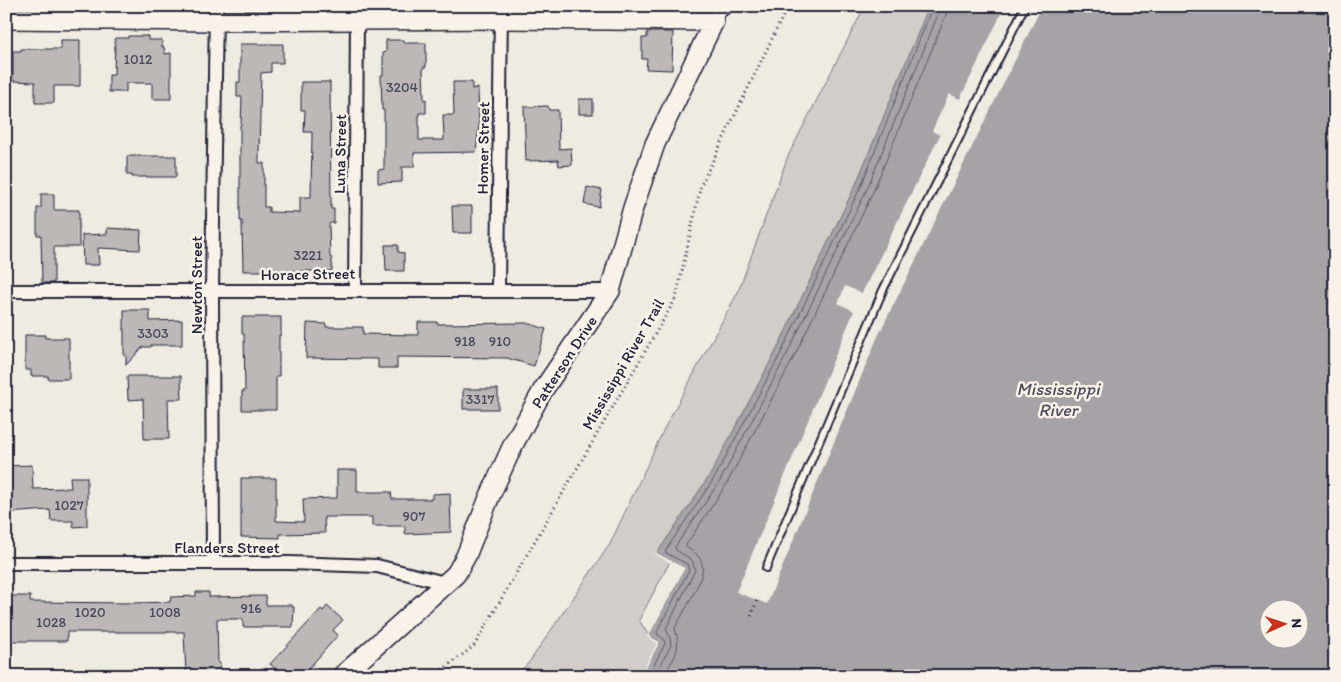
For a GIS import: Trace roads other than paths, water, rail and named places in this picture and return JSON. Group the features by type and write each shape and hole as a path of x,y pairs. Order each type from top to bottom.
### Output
{"street":[{"path":"6,19 216,14 357,19 501,13 717,14"},
{"name":"Homer Street","path":"498,290 501,13"},
{"name":"Newton Street","path":"213,563 212,292 216,14"},
{"name":"Patterson Drive","path":"342,676 456,574 466,556 513,445 543,390 610,291 633,208 655,144 717,14"},
{"name":"Luna Street","path":"355,290 357,19"},
{"name":"Horace Street","path":"6,291 610,291"},
{"name":"Flanders Street","path":"6,563 213,563 377,566 445,583"}],"lane":[{"path":"717,14 731,6"},
{"path":"766,568 883,290 1026,6"}],"water":[{"name":"Mississippi River","path":"929,6 1335,6 1335,676 642,676 660,642 649,636 685,568 657,553 710,475 777,349 856,184"}]}
